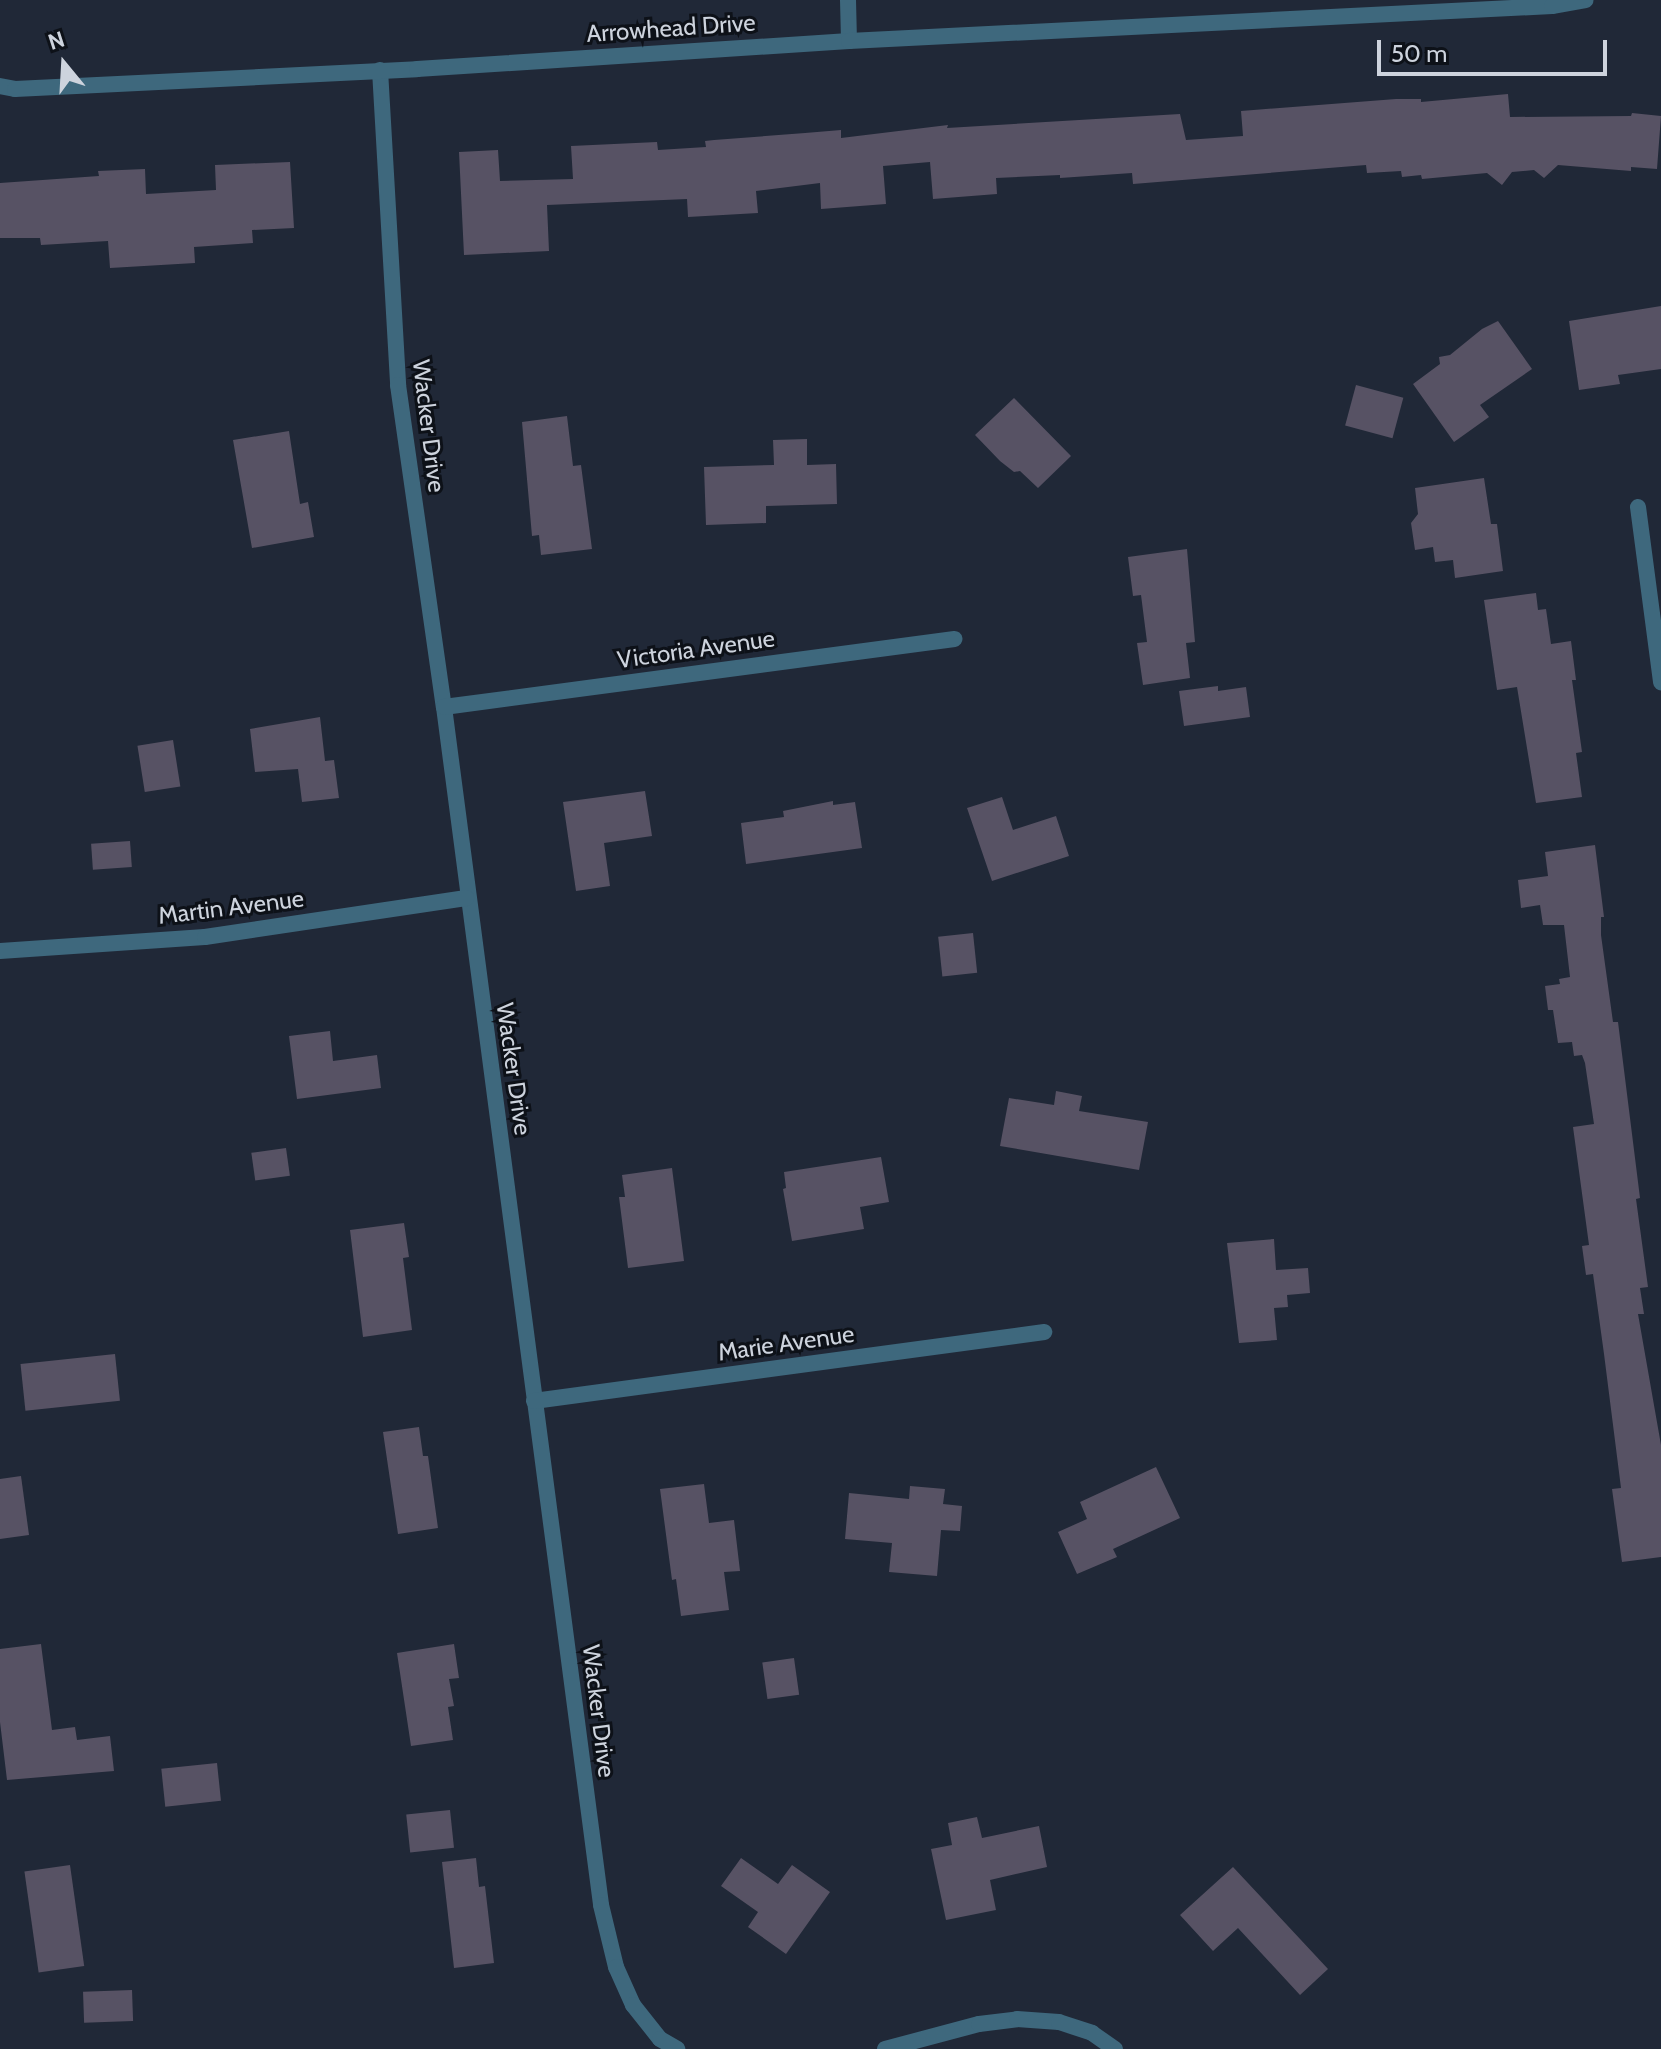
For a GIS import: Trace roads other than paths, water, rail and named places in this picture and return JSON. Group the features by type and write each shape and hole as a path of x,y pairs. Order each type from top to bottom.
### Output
{"street":[{"path":"848,0 849,41"},
{"name":"Arrowhead Drive","path":"0,86 15,89 380,70 849,41 1552,6 1585,0"},
{"name":"Wacker Drive","path":"380,70 398,385 444,707 466,898 601,1905 616,1967 633,2005 660,2039 677,2049"},
{"path":"1638,507 1661,682"},
{"name":"Victoria Avenue","path":"444,707 954,639"},
{"name":"Martin Avenue","path":"0,951 205,937 466,898"},
{"name":"Marie Avenue","path":"534,1401 1044,1332"},
{"path":"885,2049 979,2024 1017,2019 1059,2022 1092,2033 1115,2049"}]}
